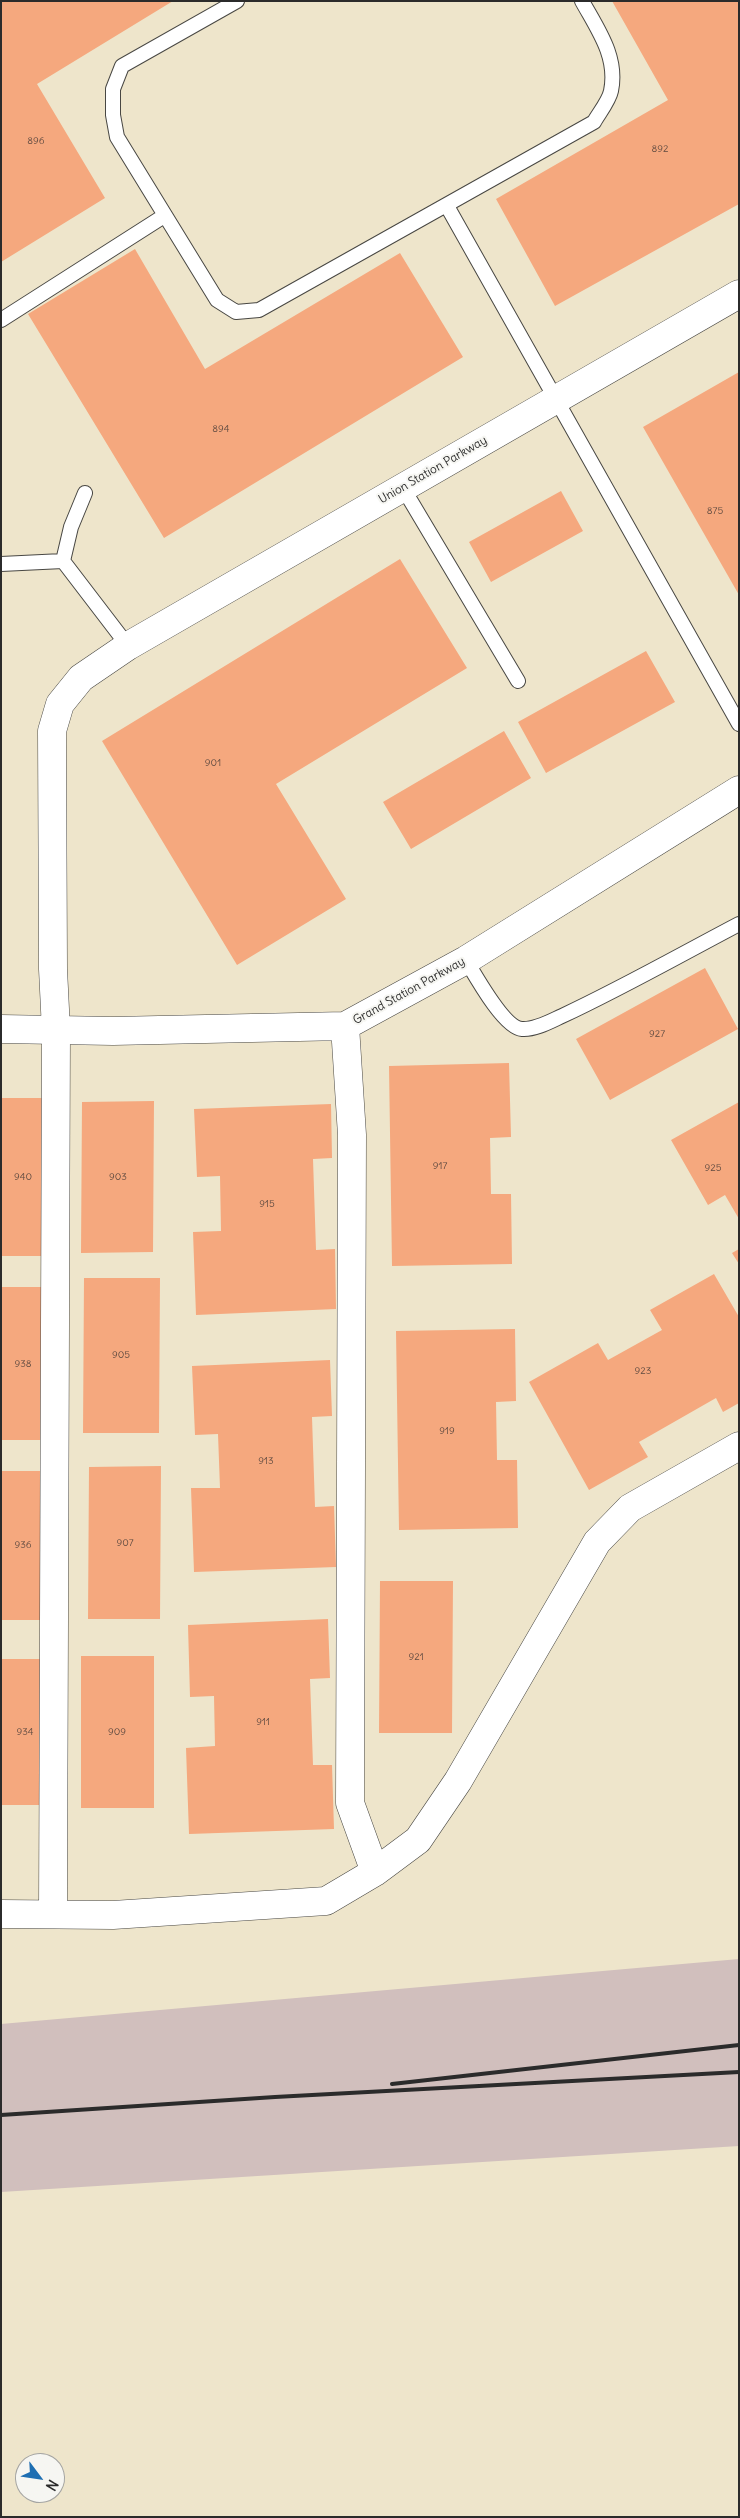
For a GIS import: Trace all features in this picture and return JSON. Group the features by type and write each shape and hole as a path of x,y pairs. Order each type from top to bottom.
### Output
{"street":[{"name":"Union Station Parkway","path":"53,1913 56,1030 53,969 52,731 60,704 80,678 128,646 739,294"},
{"name":"Grand Station Parkway","path":"1,1029 113,1031 345,1026 466,960 739,790"},
{"path":"345,1026 352,1134 350,1802 375,1872"},
{"path":"1,1914 113,1915 326,1901 375,1872 418,1840 458,1781 597,1542 630,1508 739,1446"}],"lane":[{"path":"236,1 122,66 113,89 113,115 117,137 217,300 236,312 259,310 594,122 611,93 610,51 582,1"},
{"path":"447,206 739,724"},
{"path":"1,320 164,216"},
{"path":"403,488 518,681"},
{"path":"63,561 71,527 85,493"},
{"path":"63,561 128,646"},
{"path":"1,564 63,561"},
{"path":"466,960 484,990 511,1024 522,1030 534,1028 583,1006 739,924"}],"shaded area":[{"path":"739,1959 739,2146 1,2192 1,2024"}],"building":[{"path":"1,1 173,1 37,84 105,198 1,262"},
{"path":"612,1 739,1 739,204 555,306 496,199 668,100"},
{"path":"135,249 205,369 400,253 463,357 164,538 28,314"},
{"path":"739,372 739,595 643,427"},
{"path":"561,491 583,531 491,582 469,542"},
{"path":"400,559 467,668 276,784 346,899 237,965 102,741"},
{"path":"646,651 675,702 546,773 518,722"},
{"path":"504,731 531,778 411,849 383,802"},
{"path":"705,968 738,1029 610,1100 576,1039"},
{"path":"509,1063 511,1137 490,1138 491,1194 511,1194 512,1264 392,1266 389,1066"},
{"path":"1,1098 45,1098 45,1256 1,1256"},
{"path":"154,1101 153,1252 81,1253 82,1102"},
{"path":"739,1102 739,1219 725,1195 708,1205 671,1140"},
{"path":"331,1104 332,1158 313,1159 316,1250 335,1249 336,1309 196,1315 193,1232 221,1231 220,1176 197,1177 194,1109"},
{"path":"739,1249 739,1264 732,1253"},
{"path":"714,1274 739,1317 739,1403 723,1412 716,1398 639,1442 648,1457 589,1490 529,1382 598,1343 608,1360 662,1330 650,1310"},
{"path":"84,1278 160,1278 159,1433 83,1433"},
{"path":"1,1287 44,1287 44,1440 1,1440"},
{"path":"515,1329 516,1401 496,1402 497,1460 517,1460 518,1528 399,1530 396,1331"},
{"path":"330,1360 332,1416 312,1417 315,1507 334,1506 336,1567 194,1572 191,1488 220,1488 218,1434 195,1435 192,1366"},
{"path":"161,1466 160,1619 88,1619 89,1467"},
{"path":"1,1471 44,1471 44,1620 1,1620"},
{"path":"380,1581 453,1581 452,1733 379,1733"},
{"path":"328,1619 330,1678 310,1679 313,1765 332,1765 334,1829 189,1834 186,1748 215,1746 214,1696 190,1697 188,1625"},
{"path":"81,1656 154,1656 154,1808 81,1808"},
{"path":"1,1659 49,1659 48,1805 1,1805"}],"railway":[{"path":"392,2084 739,2045"},
{"path":"1,2115 275,2097 739,2072"}]}
